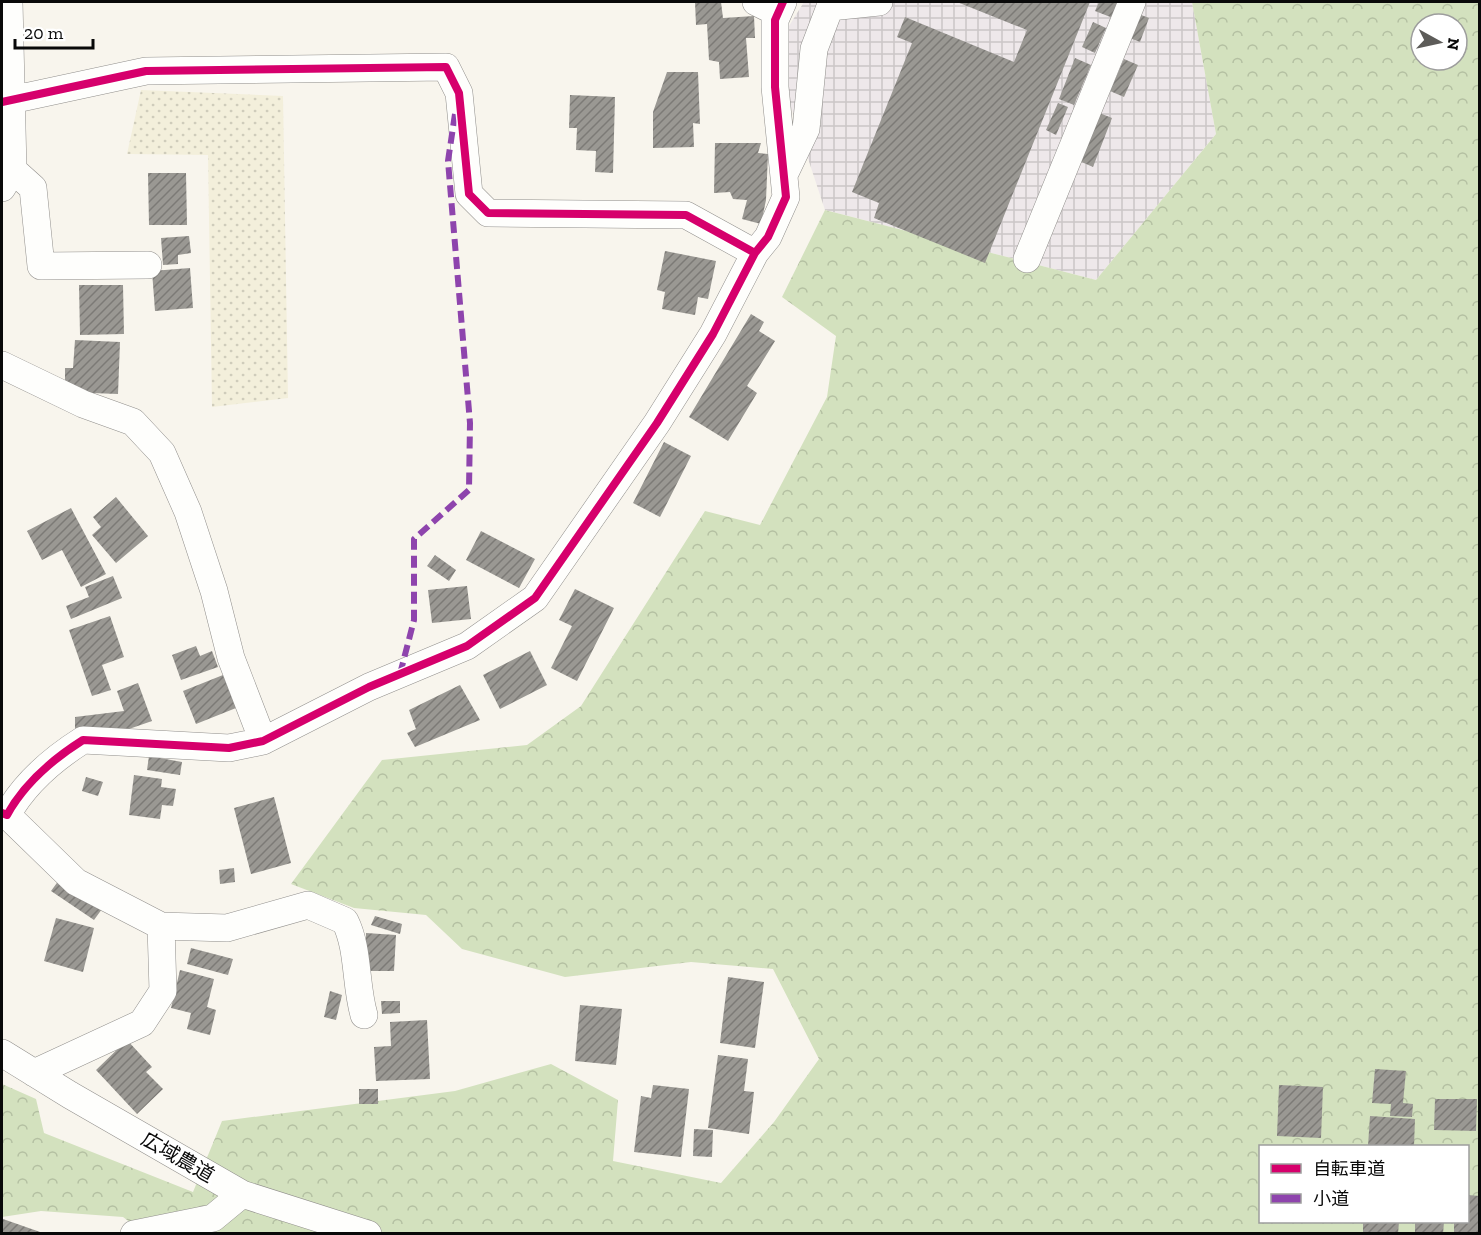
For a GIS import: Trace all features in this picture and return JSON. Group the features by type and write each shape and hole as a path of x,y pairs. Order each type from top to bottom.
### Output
{"street":[{"path":"9,2 6,100 7,179 33,188 41,266 148,265"},
{"path":"784,175 806,129 814,49 830,7 879,2"},
{"path":"1027,259 1132,2"},
{"path":"364,1015 357,990 352,936 345,921 309,906 227,927 161,926 76,882 4,814 18,794 63,753 83,740 229,748 263,741 369,687 467,646 535,598 657,423 713,334 755,253 768,237 786,197 775,87 775,20 772,5"},
{"path":"6,100 146,71 446,67 459,93 469,194 488,213 686,215 755,253"},
{"path":"2,365 83,405 133,422 162,453 188,512 214,591 231,658 263,741"},
{"path":"34,1073 142,1023 163,991 161,926"},
{"name":"広域農道","path":"2,1053 242,1194 368,1233"},
{"path":"134,1233 213,1218 242,1194"}],"shaded area":[{"path":"804,2 1192,2 1216,134 1096,280 825,210 789,101 789,26"},
{"path":"141,90 283,96 288,398 212,407 208,155 127,154"}],"green space":[{"path":"1192,2 1479,2 1479,1233 146,1234 123,1217 41,1211 2,1217 2,1084 36,1099 44,1133 193,1192 222,1121 455,1091 551,1064 618,1100 613,1161 721,1183 774,1122 819,1059 773,969 691,962 565,977 462,949 426,915 354,908 291,884 382,760 527,745 581,706 705,511 760,525 827,397 836,336 782,297 825,210 1096,280 1216,134"}],"building":[{"path":"695,2 721,2 723,18 754,16 755,38 746,38 749,77 720,79 719,62 709,60 707,24 696,25"},
{"path":"957,2 1090,2 985,263 874,218 879,203 852,192 912,43 897,37 905,17 1014,62 1027,30"},
{"path":"1099,2 1119,2 1113,18 1095,11"},
{"path":"1136,13 1149,18 1140,42 1127,37"},
{"path":"1093,22 1106,28 1095,53 1082,47"},
{"path":"1075,58 1091,65 1074,105 1059,99"},
{"path":"1124,59 1138,65 1124,97 1110,91"},
{"path":"667,72 698,72 700,124 693,123 694,147 653,148 653,112"},
{"path":"570,95 615,97 613,173 595,172 596,151 576,150 577,128 569,128"},
{"path":"1058,103 1068,107 1056,135 1046,130"},
{"path":"1097,112 1112,118 1093,167 1077,160"},
{"path":"715,143 761,143 758,153 768,154 766,200 761,224 742,219 747,200 733,199 730,192 714,193"},
{"path":"148,173 186,173 187,225 149,225"},
{"path":"189,236 191,253 178,255 178,264 163,265 161,238"},
{"path":"665,251 716,261 708,299 698,297 695,315 662,309 665,292 657,290"},
{"path":"190,268 193,308 155,311 152,271"},
{"path":"79,285 123,285 124,334 80,335"},
{"path":"751,314 764,322 759,331 775,341 747,386 757,393 728,441 689,417"},
{"path":"75,340 120,342 118,394 65,392 65,368 73,368"},
{"path":"664,442 691,456 660,517 633,503"},
{"path":"116,497 148,536 116,563 92,535 101,527 93,517"},
{"path":"71,508 106,574 81,587 62,550 42,560 27,531"},
{"path":"481,531 535,559 519,588 466,560"},
{"path":"435,555 456,570 449,581 427,566"},
{"path":"113,576 122,598 71,619 66,606 89,597 85,587"},
{"path":"467,586 471,619 432,623 428,590"},
{"path":"575,589 614,608 577,681 551,668 572,626 559,620"},
{"path":"110,616 124,657 102,665 111,690 92,696 69,630"},
{"path":"196,646 200,656 212,651 218,667 181,680 172,655"},
{"path":"530,651 547,685 500,709 483,675"},
{"path":"223,675 236,708 196,724 183,691"},
{"path":"138,683 152,721 129,729 75,734 75,717 124,711 117,691"},
{"path":"460,685 480,720 415,747 407,733 416,729 409,710"},
{"path":"149,756 182,762 180,775 147,770"},
{"path":"134,775 162,779 161,787 176,789 173,806 162,805 160,819 129,815"},
{"path":"86,777 103,782 98,796 82,791"},
{"path":"274,797 291,863 251,874 234,808"},
{"path":"234,868 235,882 220,884 219,870"},
{"path":"59,880 102,909 94,920 51,891"},
{"path":"375,916 402,924 400,934 371,925"},
{"path":"56,918 94,928 83,972 44,961"},
{"path":"366,933 396,935 394,971 359,971 366,948"},
{"path":"191,948 233,959 228,975 187,964"},
{"path":"180,970 214,979 207,1007 216,1010 210,1035 187,1029 191,1013 171,1008"},
{"path":"728,977 764,982 755,1048 720,1043"},
{"path":"330,991 342,995 336,1020 324,1017"},
{"path":"381,1001 400,1001 400,1013 382,1014"},
{"path":"580,1005 622,1009 616,1065 575,1061"},
{"path":"427,1020 430,1079 376,1081 374,1047 391,1046 390,1022"},
{"path":"127,1040 152,1067 146,1072 163,1089 137,1114 96,1070"},
{"path":"718,1055 748,1059 744,1091 754,1092 749,1134 708,1128"},
{"path":"1375,1069 1406,1071 1403,1103 1413,1104 1412,1117 1390,1116 1391,1104 1372,1103"},
{"path":"653,1085 689,1089 681,1157 634,1152 641,1096 651,1098"},
{"path":"1279,1085 1323,1087 1321,1138 1277,1136"},
{"path":"359,1089 378,1089 378,1104 359,1104"},
{"path":"1435,1099 1477,1099 1476,1131 1434,1130"},
{"path":"1370,1116 1415,1119 1414,1145 1368,1145"},
{"path":"694,1129 713,1130 712,1157 693,1156"},
{"path":"1469,1195 1480,1196 1480,1234 1454,1234 1454,1223 1469,1223"},
{"path":"3,1219 43,1233 43,1234 2,1234"},
{"path":"1363,1223 1399,1223 1398,1234 1363,1233"},
{"path":"1415,1223 1444,1223 1443,1234 1415,1234"}],"marked path":[{"path":"400,674 414,620 414,539 469,490 470,423 448,161 455,114"}],"cycle path":[{"path":"2,813 7,815 40,773 83,740 229,748 263,741 369,687 467,646 535,598 657,423 713,334 755,253 768,237 786,197 775,87 775,20 783,2"},
{"path":"2,102 146,71 446,67 459,93 469,194 488,213 686,215 755,253"}]}
